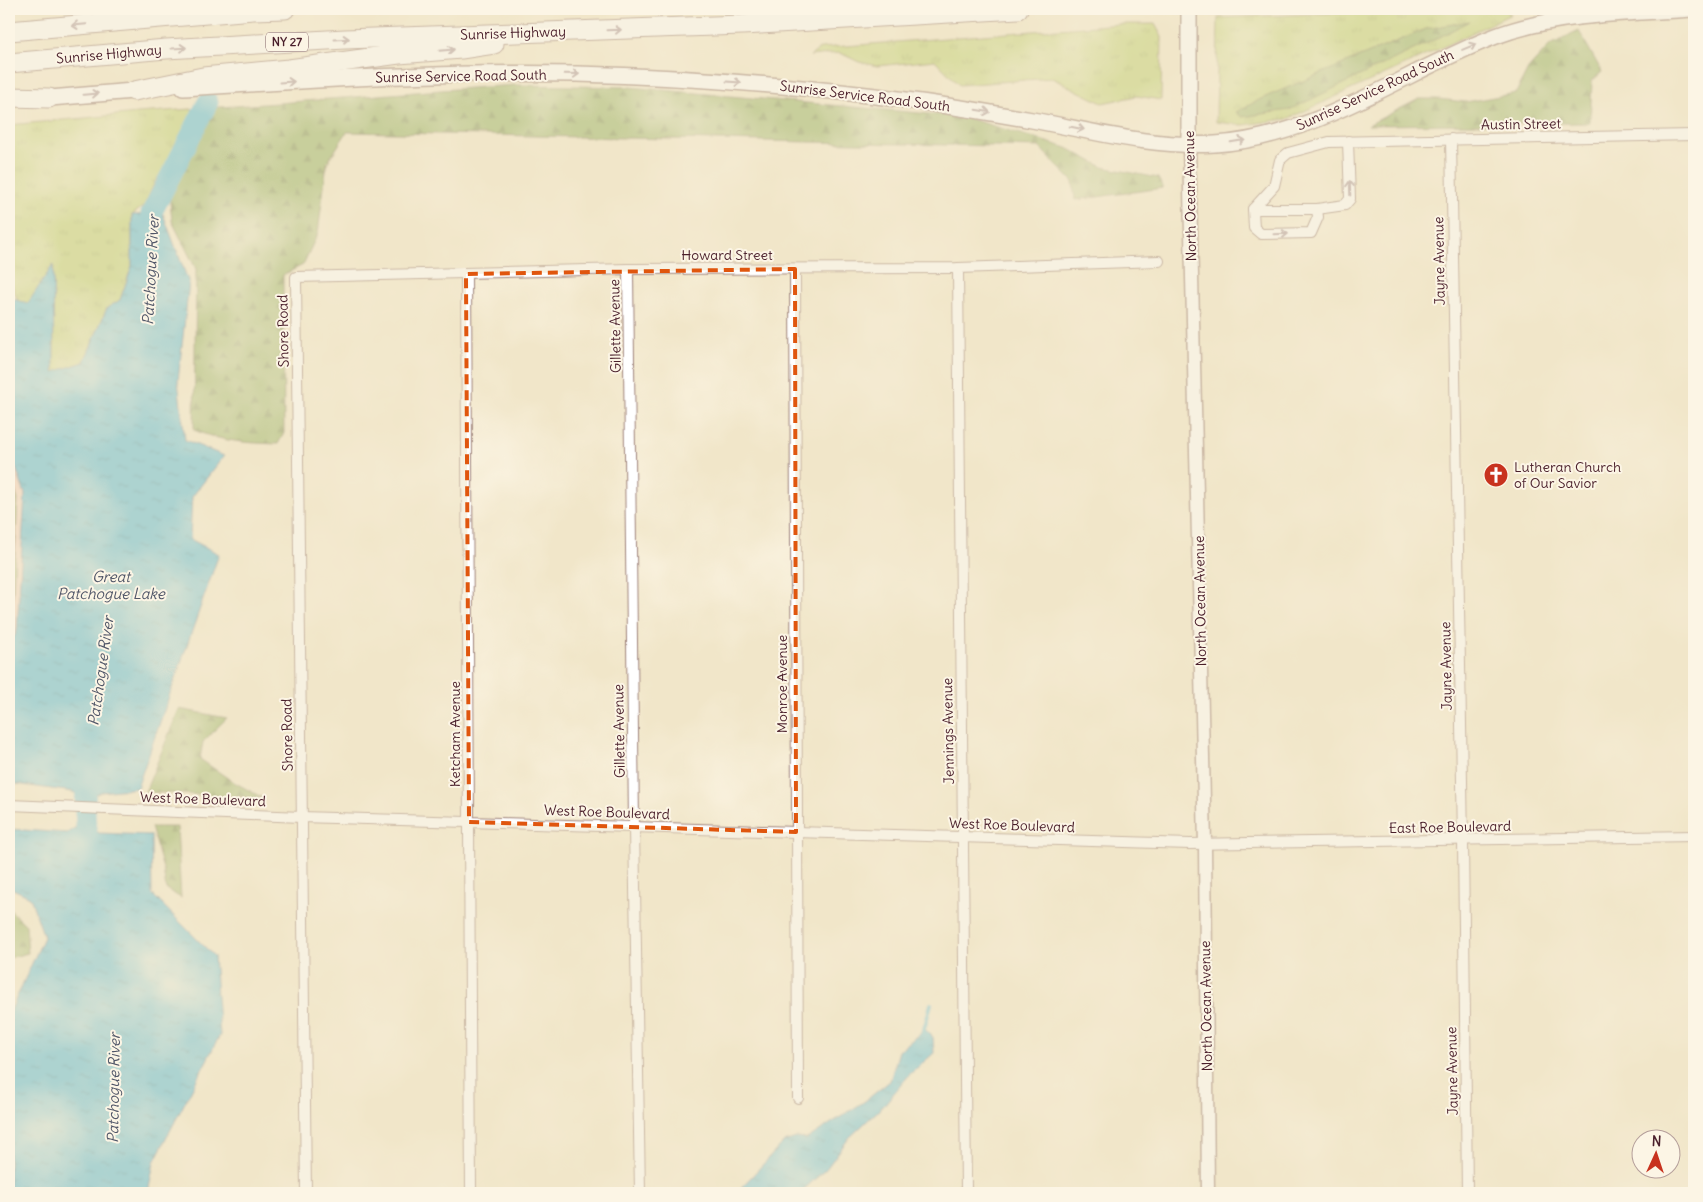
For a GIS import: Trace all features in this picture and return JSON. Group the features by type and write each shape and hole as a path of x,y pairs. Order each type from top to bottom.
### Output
{"highway":[{"path":"9,31 253,10 285,9"},
{"name":"Sunrise Highway","path":"9,63 166,49 335,40 762,24 1018,9"},
{"path":"134,91 203,77 288,70 399,54 462,49 566,32"},
{"path":"9,97 49,98"}],"main road":[{"name":"North Ocean Avenue","path":"1190,9 1190,145"},
{"name":"Sunrise Service Road South","path":"9,102 134,91 316,80 446,75 576,74 678,78 770,85 901,99 1163,144 1216,144 1234,142 1299,126 1498,35 1569,18 1694,9"}],"street":[{"name":"Austin Street","path":"1254,209 1274,186 1280,160 1288,154 1330,142 1694,135"},
{"name":"Jayne Avenue","path":"1451,139 1467,1193"},
{"path":"1317,209 1318,217 1310,233 1261,234 1254,228 1254,209 1317,209 1345,205 1350,199 1348,141"},
{"name":"North Ocean Avenue","path":"1190,145 1205,845 1208,1193"},
{"name":"Howard Street","path":"296,277 628,269 958,268 1159,261"},
{"name":"Jennings Avenue","path":"958,268 966,1193"},
{"name":"Gillette Avenue","path":"628,269 640,1193"},
{"name":"Monroe Avenue","path":"795,269 798,1098"},
{"name":"Ketcham Avenue","path":"466,274 472,1193"},
{"name":"Shore Road","path":"296,277 306,1193"},
{"name":"West Roe Boulevard","path":"9,805 301,817 1205,845"},
{"name":"East Roe Boulevard","path":"1205,845 1694,836"}],"highlighted area":[{"path":"795,269 796,832 469,822 466,274"}],"shaded area":[{"path":"9,448 25,494 17,631 9,647"}],"green space":[{"path":"1438,9 1503,9 1511,14 1287,119 1243,125 1216,122 1218,18"},
{"path":"1469,21 1436,39 1289,110 1242,117 1236,112 1263,98 1426,29"},
{"path":"1120,24 1155,24 1162,37 1161,100 1137,96 1102,103 1052,78 959,85 935,60 877,66 859,62 840,53 810,56 821,48"},
{"path":"1579,31 1602,72 1592,81 1590,123 1368,125 1419,99 1466,102 1516,93 1528,69 1550,45"},
{"path":"515,85 629,87 964,117 1067,148 1103,167 1158,178 1163,188 1075,200 1073,182 1039,147 347,132 327,163 318,233 303,265 283,275 284,433 278,444 225,439 194,430 196,269 172,221 169,192 194,150 205,108"},
{"path":"205,108 155,182 144,206 132,215 132,266 120,300 107,308 84,362 54,373 53,266 28,304 18,301 10,280 9,125"},
{"path":"9,471 18,500 11,628 9,632"},
{"path":"179,709 227,718 203,742 200,759 232,781 263,798 145,792"},
{"path":"151,827 177,827 181,898 166,889 163,869"},
{"path":"9,909 26,925 28,953 9,958"}],"water":[{"name":"Great Patchogue Lake","path":"163,214 189,283 178,381 185,440 224,456 192,497 190,539 219,554 137,788 101,792 84,799 73,792 9,783 9,647 17,631 25,494 9,448 9,298 28,303 53,265 54,372 84,362 107,308 120,300 132,266 132,215"},
{"path":"85,821 99,833 151,835 152,894 214,956 220,1035 154,1162 148,1193 9,1193 9,1014 44,937 30,897 9,887 9,829 67,833"},
{"path":"925,1029 933,1037 934,1053 910,1074 883,1106 849,1138 826,1169 800,1193 736,1193 784,1142 796,1138 807,1139 865,1101 890,1081 899,1051"}],"waterway":[{"name":"Patchogue River","path":"151,241 151,214 208,102"},
{"name":"Patchogue River","path":"88,770 85,810 89,849"},
{"path":"923,1033 931,1004"}],"place":[{"name":"Lutheran Church of Our Savior","path":"1496,475"}]}
